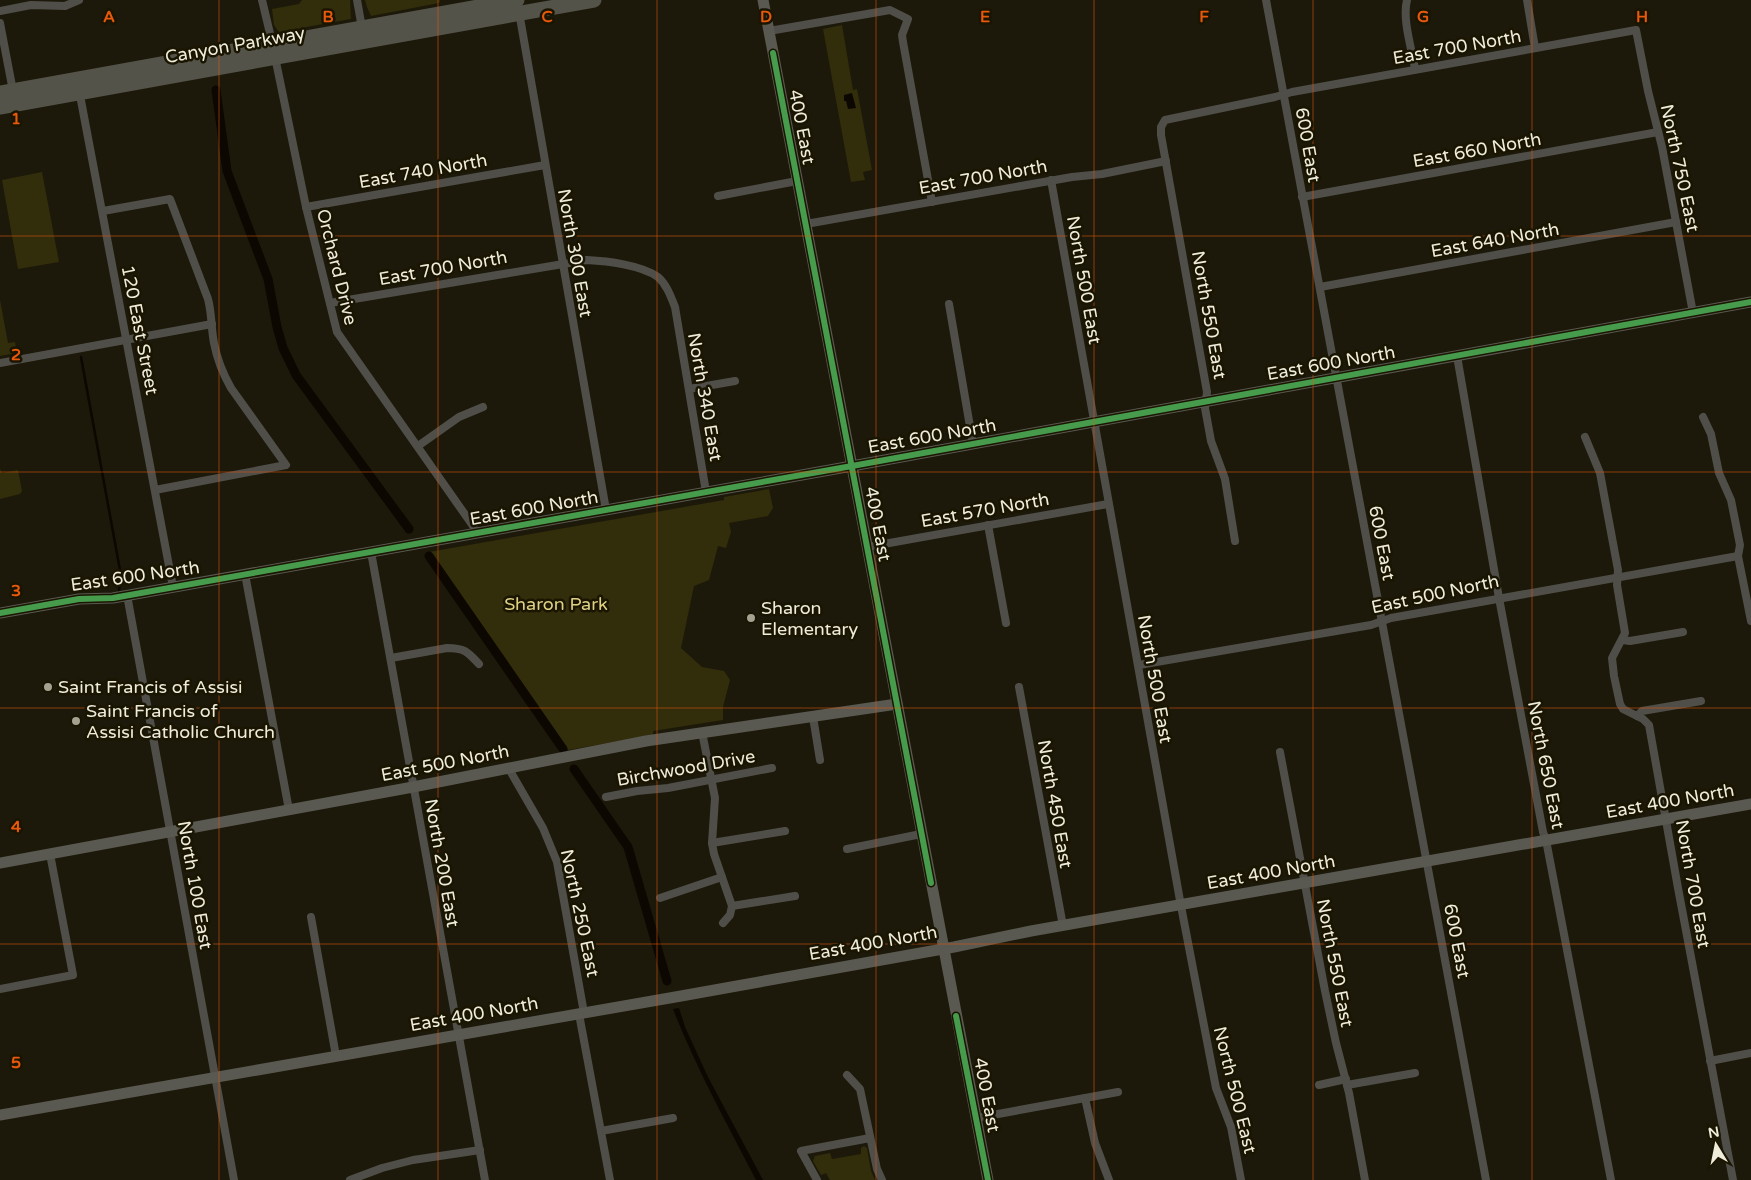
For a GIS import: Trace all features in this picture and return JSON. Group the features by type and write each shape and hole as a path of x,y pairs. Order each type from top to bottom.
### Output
{"highway":[{"name":"Canyon Parkway","path":"274,51 362,28 454,9 594,0"},
{"name":"Canyon Parkway","path":"0,107 78,86 274,51 517,4"},
{"name":"Canyon Parkway","path":"6,92 78,86"}],"street":[{"path":"0,11 31,5 65,6 79,0"},
{"name":"Orchard Drive","path":"262,0 306,207 333,322 342,341 478,533"},
{"path":"357,0 362,28"},
{"name":"400 East","path":"763,0 988,1180"},
{"name":"600 East","path":"1266,0 1486,1180"},
{"path":"1406,0 1406,21 1415,69"},
{"path":"1527,0 1535,48"},
{"name":"North 300 East","path":"517,4 606,510"},
{"path":"769,31 890,10 908,18 902,34 903,42 932,202"},
{"path":"0,23 6,92"},
{"name":"East 700 North","path":"1163,123 1170,118 1284,94 1636,30"},
{"name":"North 750 East","path":"1636,30 1693,313"},
{"name":"120 East Street","path":"78,86 173,587"},
{"name":"North 550 East","path":"1163,123 1161,130 1166,161 1207,392 1206,408 1211,441 1225,479 1235,541"},
{"name":"East 660 North","path":"1302,198 1658,132"},
{"name":"East 700 North","path":"806,224 1051,180 1102,174 1166,161"},
{"name":"East 740 North","path":"306,207 545,165"},
{"name":"North 500 East","path":"1051,180 1181,906 1216,1088 1231,1127 1241,1180"},
{"path":"718,196 797,181"},
{"path":"103,211 170,199 208,299 214,345 224,376 286,465 155,490"},
{"name":"East 640 North","path":"1320,287 1676,222"},
{"name":"East 700 North","path":"330,303 587,260 607,261 645,271 658,278 668,290 675,307"},
{"name":"East 600 North","path":"0,613 79,599 99,599 126,595 478,533 1751,302"},
{"path":"949,304 974,444"},
{"name":"North 340 East","path":"675,307 706,492"},
{"path":"0,362 212,324"},
{"name":"North 650 East","path":"1457,356 1499,598 1611,1180"},
{"path":"689,390 735,381"},
{"path":"418,446 459,417 483,407"},
{"path":"1703,417 1711,434 1719,473 1731,500 1740,545 1738,556 1751,621"},
{"name":"North 700 East","path":"1585,437 1600,473 1618,570 1617,586 1625,633 1612,658 1614,676 1620,704 1626,712 1643,719 1649,725 1733,1180"},
{"name":"East 570 North","path":"867,546 1108,504"},
{"path":"988,525 1006,623"},
{"name":"North 200 East","path":"371,552 485,1180"},
{"name":"East 500 North","path":"1139,665 1371,625 1391,618 1738,556"},
{"path":"245,574 289,810"},
{"name":"North 100 East","path":"126,595 234,1180"},
{"path":"1623,640 1630,642 1683,632"},
{"path":"391,658 456,648 468,652 479,664"},
{"name":"North 450 East","path":"1019,687 1062,926"},
{"path":"1637,716 1642,711 1701,701"},
{"name":"East 500 North","path":"0,863 509,769 646,741 897,704"},
{"path":"813,717 820,760"},
{"path":"702,732 716,806 712,843 732,906 730,916 723,923"},
{"name":"North 550 East","path":"1280,752 1330,1016 1346,1082 1364,1180"},
{"name":"Birchwood Drive","path":"606,797 668,788 772,768"},
{"name":"North 250 East","path":"509,769 543,828 557,862 610,1180"},
{"name":"East 400 North","path":"0,1114 459,1035 1751,804"},
{"path":"712,843 785,831"},
{"path":"847,848 922,834"},
{"path":"0,989 73,975 50,854"},
{"path":"660,898 722,877"},
{"path":"732,906 795,896"},
{"path":"311,917 336,1056"},
{"path":"1710,1060 1751,1053"},
{"path":"1319,1085 1415,1073"},
{"path":"847,1075 860,1089 877,1169 882,1180"},
{"path":"976,1118 1118,1092"},
{"path":"1085,1098 1096,1142 1109,1180"},
{"path":"601,1131 673,1118"},
{"path":"817,1180 801,1151 870,1138"},
{"path":"350,1180 382,1168 413,1160 480,1150"}],"green space":[{"path":"302,0 350,0 351,19 279,32 274,25 272,9 299,4"},
{"path":"365,0 440,0 439,3 371,16"},
{"path":"842,25 853,90 857,89 872,170 863,172 865,180 851,182 823,29"},
{"path":"42,172 59,262 18,269 2,180"},
{"path":"0,300 8,343 15,342 17,353 0,356"},
{"path":"0,469 2,473 18,470 22,491 20,494 0,499"},
{"name":"Sharon Park","path":"769,489 773,508 768,516 729,523 731,532 726,548 718,546 709,580 694,586 681,648 702,667 724,671 730,680 723,707 723,720 653,731 653,735 568,750 429,552 724,500 724,497"},
{"path":"864,1146 867,1148 871,1171 875,1180 830,1180 826,1173 821,1175 813,1161 815,1156 830,1153 832,1159 861,1154 861,1148"}],"shaded area":[{"path":"852,93 856,108 848,109 846,101 844,101 844,95"},
{"path":"679,1008 685,1027 708,1077 763,1180 756,1180 702,1074 673,1009"}],"waterway":[{"path":"216,90 227,171 268,279 283,348 296,375 409,529"},
{"path":"81,357 120,570 119,591"},
{"path":"429,556 563,749"},
{"path":"574,769 628,847 667,981"}],"cycle path":[{"path":"773,53 931,883"},
{"path":"0,613 79,599 113,598 852,466 1751,302"},
{"path":"956,1016 988,1180"}],"place":[{"name":"Sharon Elementary","path":"751,618"},
{"name":"Saint Francis of Assisi","path":"48,687"},
{"name":"Saint Francis of Assisi Catholic Church","path":"76,721"}]}
